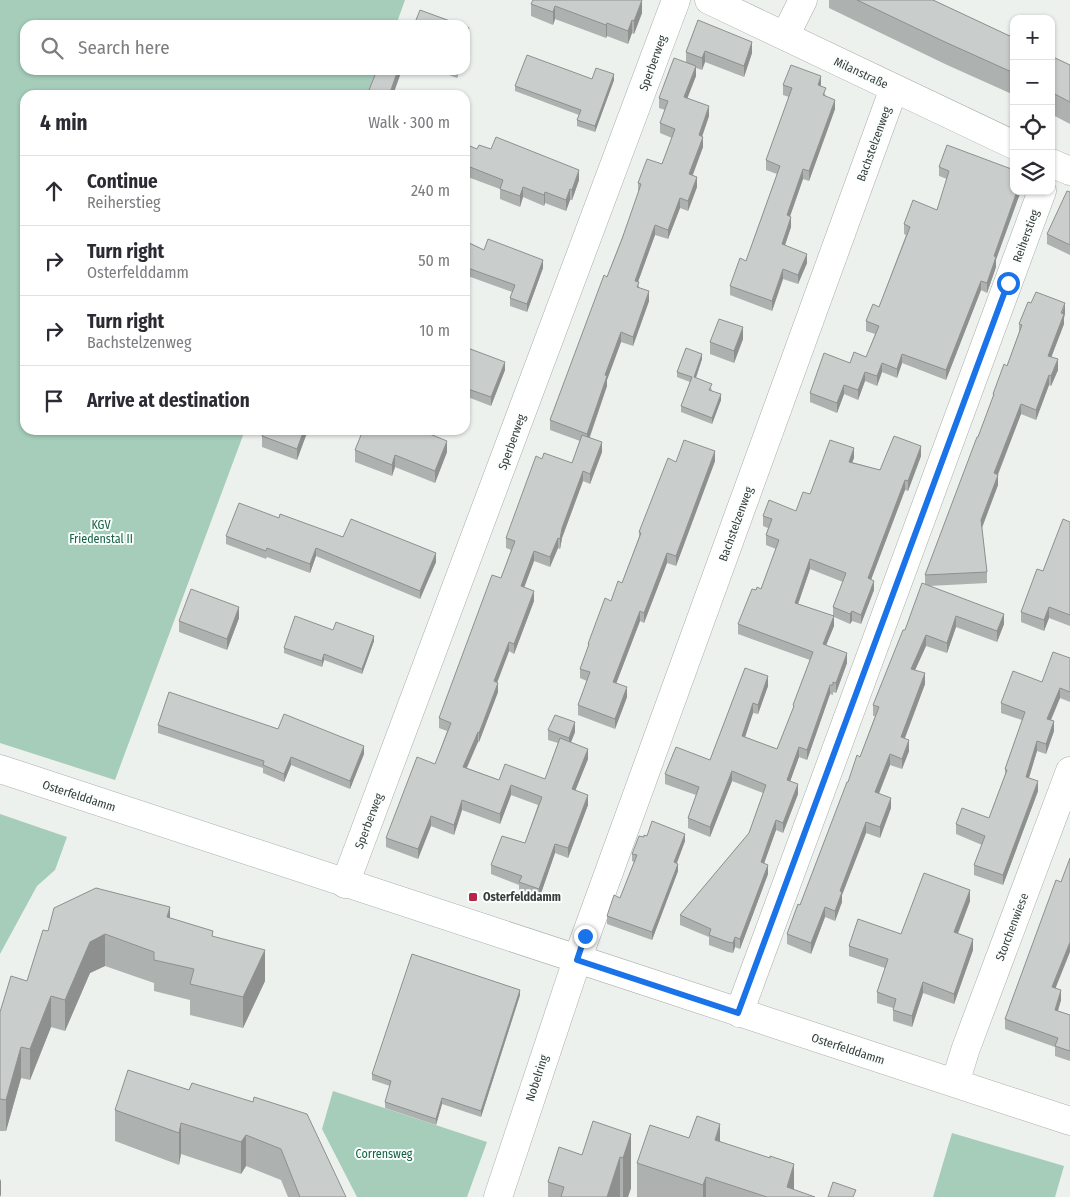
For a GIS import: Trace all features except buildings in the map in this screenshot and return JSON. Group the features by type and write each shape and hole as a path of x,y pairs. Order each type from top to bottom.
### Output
{"street":[{"name":"Sperberweg","path":"345,884 676,0"},
{"name":"Milanstraße","path":"709,0 1010,143"},
{"path":"785,36 803,0"},
{"name":"Bachstelzenweg","path":"577,960 894,88"},
{"name":"Reiherstieg","path":"738,1013 1041,195"},
{"name":"Osterfelddamm","path":"0,769 1070,1121"},
{"name":"Storchenwiese","path":"955,1083 1070,771"},
{"name":"Nobelring","path":"498,1197 577,960"}],"green space":[{"name":"KGV Friedenstal II","path":"0,0 405,0 398,20 20,20 20,75 377,75 372,90 20,90 20,435 243,435 115,780 0,743"},
{"path":"0,814 67,837 55,870 37,886 0,954"},
{"name":"Corrensweg","path":"333,1091 487,1142 467,1197 357,1197 322,1129"},
{"path":"952,1133 1064,1166 1055,1197 933,1197"}],"place":[{"name":"Osterfelddamm","path":"473,897"}],"route":[{"path":"585,936 577,960 738,1013 1008,283"}]}
